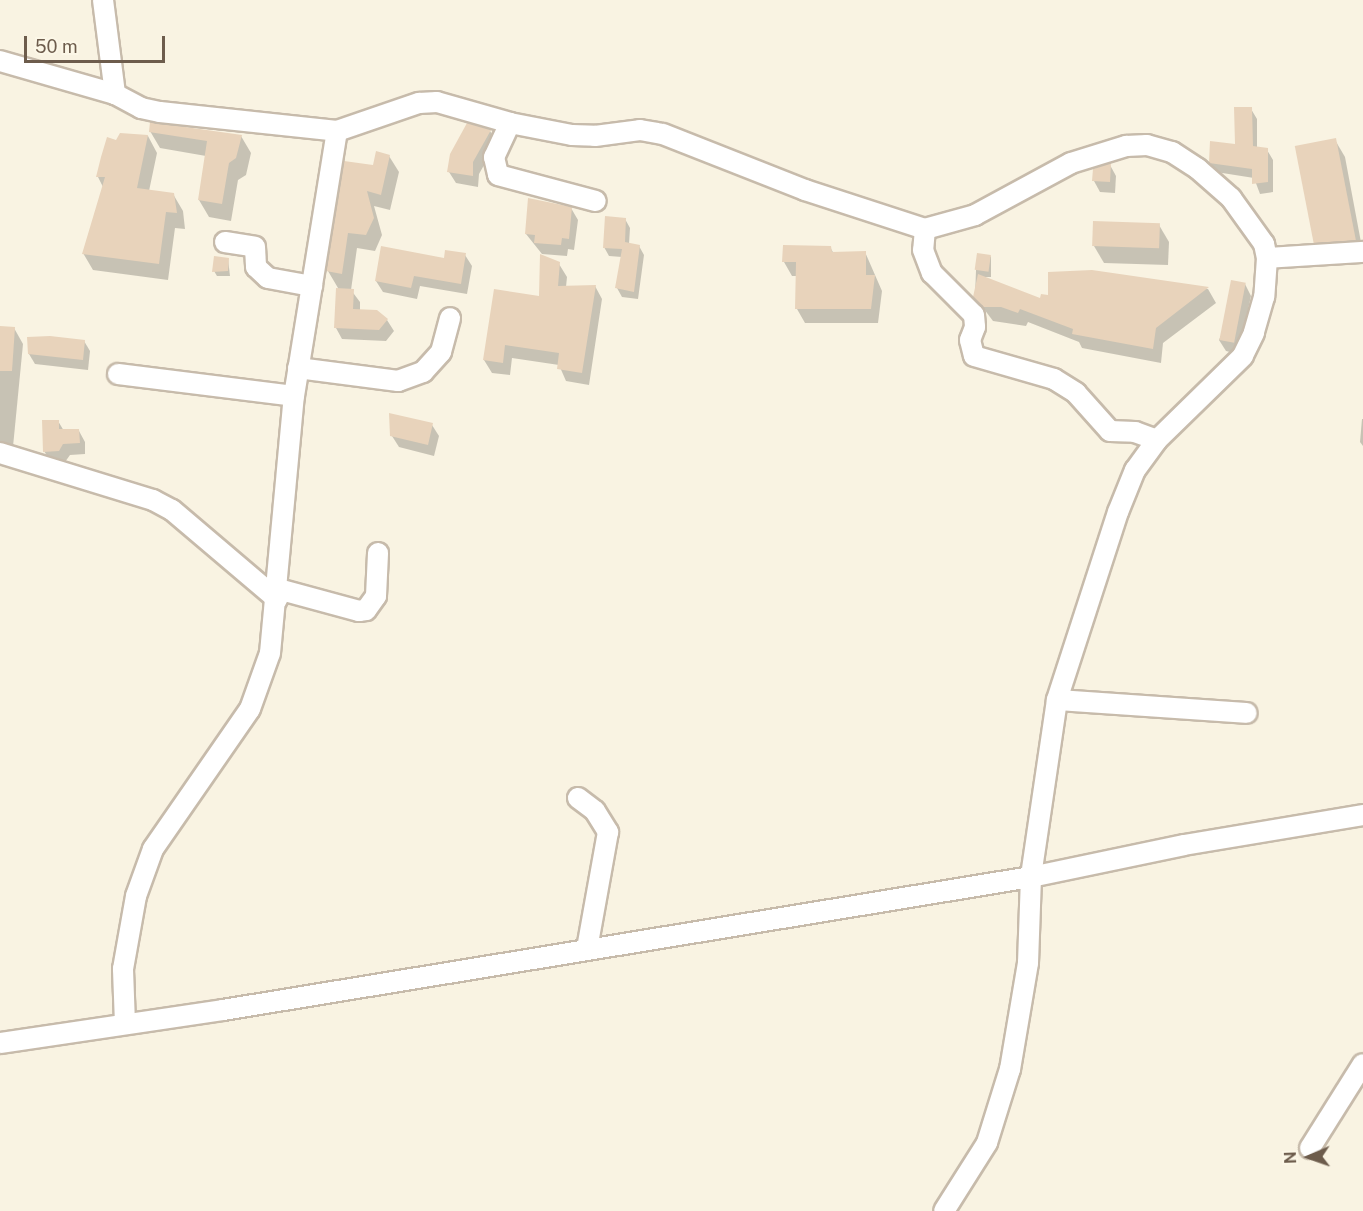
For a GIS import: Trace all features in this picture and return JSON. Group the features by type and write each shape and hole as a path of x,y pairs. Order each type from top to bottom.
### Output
{"street":[{"path":"103,0 115,94"},
{"path":"0,61 115,94 141,108 160,112 337,131 419,103 436,102 510,123 595,136 640,130 663,134 805,190 925,229 975,214 1100,152 1147,145 1172,152 1198,168 1231,198 1264,244 1267,258 1264,297 1254,333 1243,356 1157,440 1136,470 1118,512 1057,699 1031,877 1028,963 1010,1069 987,1143 944,1211"},
{"path":"510,123 494,157 498,175 596,201"},
{"path":"125,1024 123,969 136,896 153,849 250,709 270,653 278,594 294,396 337,131"},
{"path":"925,229 923,250 932,273 974,315 975,327 970,340 974,356 1054,379 1076,393 1110,431 1135,432 1157,440"},
{"path":"225,242 255,247 256,267 268,278 312,286"},
{"path":"1267,258 1363,252"},
{"path":"298,368 398,381 423,372 441,352 450,318"},
{"path":"118,374 294,396"},
{"path":"0,453 153,500 172,510 278,594 359,611 366,610 376,596 378,553"},
{"path":"1057,699 1247,713"},
{"path":"578,798 595,811 608,832 587,949"},
{"path":"0,1043 1031,877 1184,844 1363,816"},
{"path":"1310,1148 1363,1064"}],"building":[{"path":"1234,107 1252,107 1253,146 1268,148 1268,182 1252,184 1252,169 1209,163 1210,141 1235,144"},
{"path":"150,122 242,135 236,158 229,163 222,204 198,200 207,141 149,132"},
{"path":"467,123 491,130 473,162 473,176 447,172 450,154"},
{"path":"120,133 148,135 137,188 174,193 177,213 166,212 159,264 82,254 105,177 96,177 107,137 116,140"},
{"path":"1336,138 1356,240 1315,248 1295,146"},
{"path":"376,151 390,155 381,195 367,191 374,218 366,235 348,233 342,274 326,271 344,161 373,165"},
{"path":"1111,163 1110,182 1092,181 1093,169"},
{"path":"528,198 572,207 569,239 562,238 561,245 534,243 535,235 525,234"},
{"path":"605,216 626,218 625,242 640,245 634,292 615,288 622,249 603,248"},
{"path":"1093,221 1160,223 1159,248 1092,246"},
{"path":"783,245 831,246 832,252 866,251 866,275 875,275 871,309 795,309 796,262 782,262"},
{"path":"381,246 444,258 445,250 466,253 461,284 414,276 411,288 375,281"},
{"path":"977,253 991,255 988,272 975,270"},
{"path":"540,254 560,262 558,286 596,285 582,373 557,369 559,353 505,345 503,363 483,360 494,289 539,296"},
{"path":"214,256 229,258 228,271 212,272"},
{"path":"1092,270 1209,287 1156,328 1153,349 1072,334 1073,329 1020,309 1018,313 1001,307 983,307 973,297 978,274 1040,298 1041,294 1048,295 1048,272"},
{"path":"1231,280 1246,283 1234,343 1219,340"},
{"path":"336,288 354,289 353,309 377,310 388,319 379,330 334,328"},
{"path":"0,326 15,327 12,371 0,371"},
{"path":"50,336 85,340 83,360 28,354 27,337"},
{"path":"389,413 433,423 428,445 390,436"},
{"path":"42,420 59,420 59,429 79,429 80,443 63,444 59,451 43,452"}]}
